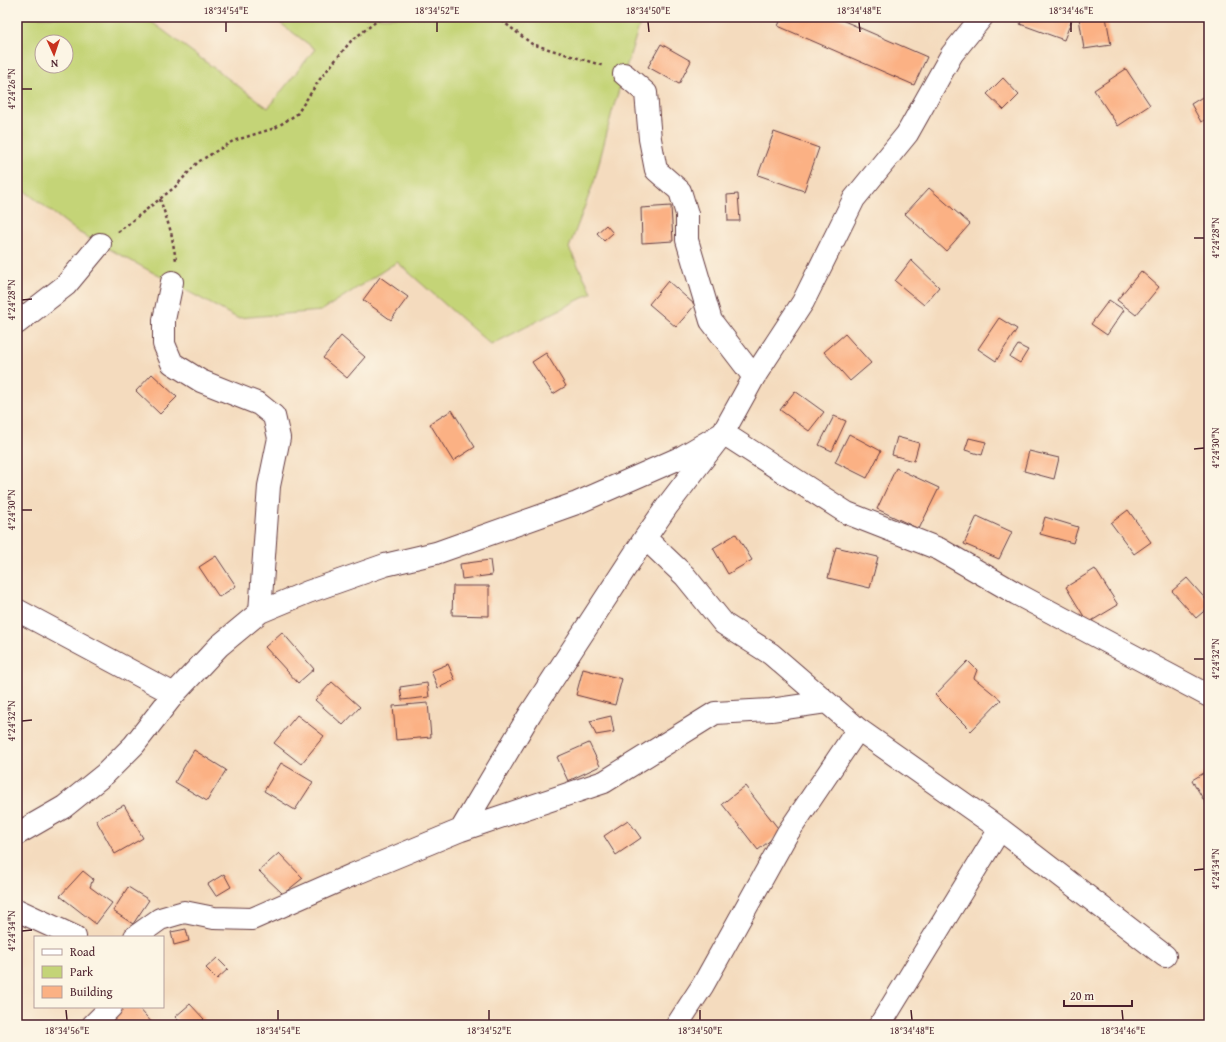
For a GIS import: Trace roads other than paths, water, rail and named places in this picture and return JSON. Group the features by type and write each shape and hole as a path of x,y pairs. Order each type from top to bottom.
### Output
{"street":[{"path":"461,830 530,714 645,538 668,505 723,433 754,377 803,302 854,199 907,134 952,54 982,17"},
{"path":"624,74 646,93 650,138 656,170 680,191 687,214 687,240 696,277 711,321 754,377"},
{"path":"17,323 66,285 100,244"},
{"path":"172,282 164,320 164,344 172,363 201,381 258,404 274,416 279,438 269,486 260,612"},
{"path":"17,834 64,807 105,774 134,745 174,694 219,646 260,612 308,592 385,565 436,553 577,502 682,457 723,433"},
{"path":"723,433 847,513 940,549 1018,594 1209,696"},
{"path":"645,538 685,576 724,624 771,654 858,729 1000,829 1165,956"},
{"path":"17,610 174,694"},
{"path":"136,936 160,919 184,912 214,918 252,919 352,874 461,830 604,782 715,714 771,710 826,702"},
{"path":"677,1025 703,984 787,834 858,729"},
{"path":"880,1025 1000,829"},
{"path":"17,910 73,936"},
{"path":"93,1025 110,1008"}]}
